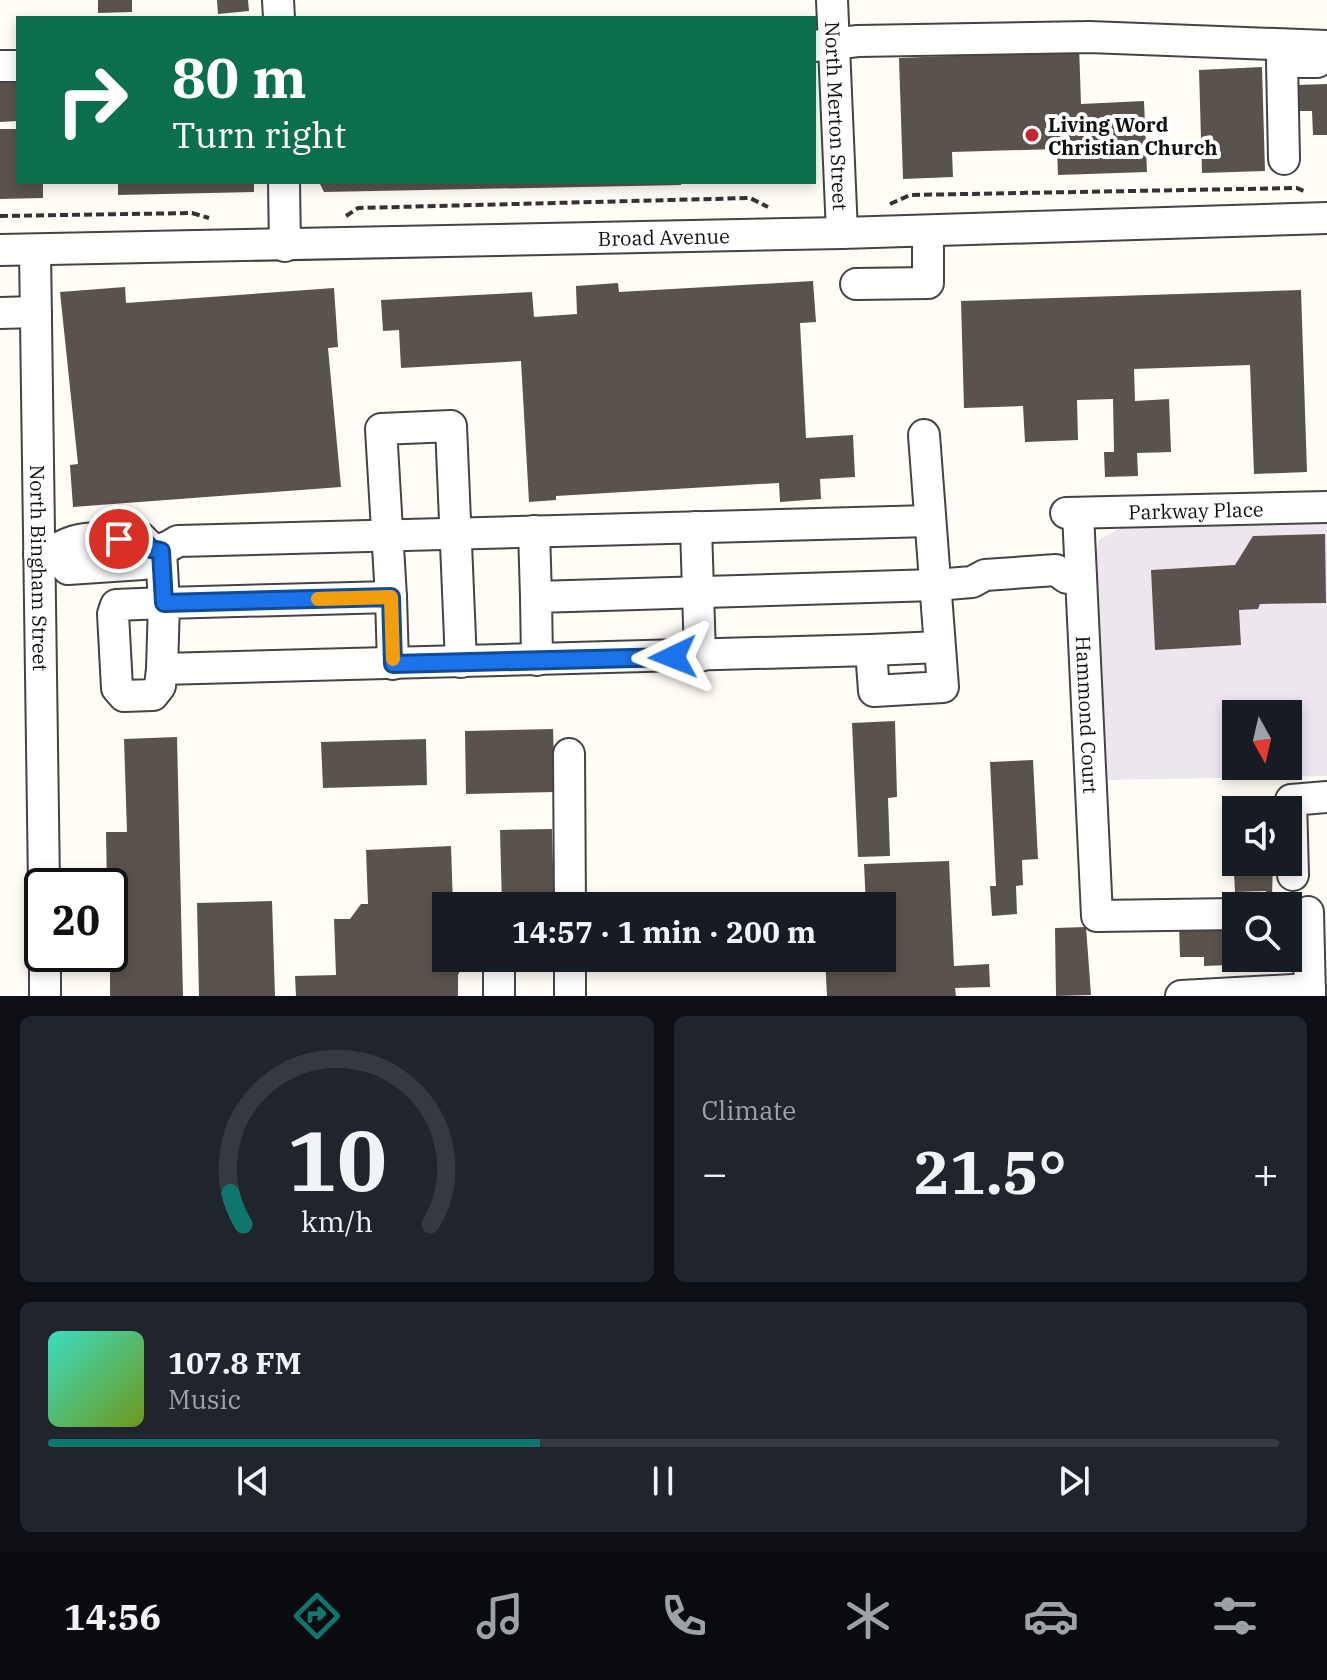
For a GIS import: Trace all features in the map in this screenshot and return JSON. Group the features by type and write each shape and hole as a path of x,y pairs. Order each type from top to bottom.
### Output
{"street":[{"name":"North Merton Street","path":"832,0 824,45 842,233"},
{"path":"824,45 1089,37 1327,46"},
{"path":"1284,159 1282,62 1327,62"},
{"path":"284,184 285,246"},
{"name":"Broad Avenue","path":"0,250 928,231 1322,207"},
{"path":"856,284 928,283 928,231"},
{"name":"North Bingham Street","path":"35,250 47,554 44,868"},
{"path":"0,313 36,312"},
{"path":"393,664 381,429 451,426 461,662"},
{"path":"871,650 874,691 943,687 924,435"},
{"name":"Parkway Place","path":"1072,513 1327,507"},
{"name":"Hammond Court","path":"1072,513 1056,580 1097,916 1222,914"},
{"path":"156,550 178,541 930,521"},
{"path":"696,527 700,656"},
{"path":"534,531 537,660"},
{"path":"47,554 68,569 141,538 156,550 164,603 160,686 153,695 124,696 117,688 113,614 116,605 164,603 391,597"},
{"path":"536,597 935,585 972,582 985,575 1056,580"},
{"path":"162,669 939,647"},
{"path":"569,754 570,892"},
{"path":"1302,799 1327,797"},
{"path":"1181,996 1310,992 1308,912"},
{"path":"45,972 45,996"},
{"path":"499,972 499,996"},
{"path":"570,972 570,996"}],"path":[{"path":"885,206 910,195 1297,188 1322,207"},
{"path":"345,216 358,208 750,198 777,212"},
{"path":"0,216 192,213 219,222"}],"shaded area":[{"path":"1327,522 1327,776 1302,776 1302,700 1222,700 1222,778 1108,780 1096,557 1099,540 1127,524"}],"building":[{"path":"98,0 132,0 132,12 98,13"},
{"path":"217,0 248,0 249,11 218,14"},
{"path":"1079,45 1081,104 1144,101 1147,172 1058,175 1057,149 952,152 953,177 903,179 899,58 949,56 948,49"},
{"path":"1262,67 1265,171 1202,173 1199,70"},
{"path":"0,72 16,72 16,121 0,122"},
{"path":"1327,84 1327,135 1313,135 1312,111 1300,111 1297,107 1297,85"},
{"path":"0,129 16,129 16,184 43,184 43,198 0,199"},
{"path":"118,184 254,184 254,192 118,195"},
{"path":"320,184 681,184 681,185 324,192"},
{"path":"813,281 816,322 800,323 806,438 853,435 855,477 820,479 821,499 780,502 779,483 556,496 556,500 529,502 521,361 401,368 399,330 383,331 381,300 532,292 534,317 577,314 576,286 618,283 619,292"},
{"path":"125,287 126,303 334,288 338,347 328,348 341,487 73,507 70,465 78,464 60,292"},
{"path":"1301,290 1307,472 1254,474 1250,365 1134,369 1135,401 1169,399 1171,452 1137,453 1138,476 1105,477 1104,452 1114,452 1113,399 1077,400 1078,440 1025,442 1023,406 964,408 961,301"},
{"path":"1325,534 1326,603 1260,604 1258,609 1239,610 1241,645 1155,650 1151,570 1235,565 1253,536"},
{"path":"895,721 897,797 888,798 890,856 858,857 852,723"},
{"path":"553,729 555,792 466,794 465,731"},
{"path":"177,737 183,996 110,996 110,972 128,972 128,868 107,868 106,832 127,832 124,739"},
{"path":"426,739 427,785 323,788 321,742"},
{"path":"1033,760 1038,859 1022,860 1023,885 1016,886 1017,914 992,916 990,886 996,886 990,762"},
{"path":"552,829 554,892 502,892 500,830"},
{"path":"451,846 453,892 432,892 432,972 459,972 458,996 296,996 295,976 336,975 334,919 350,919 361,904 368,904 366,850"},
{"path":"949,861 954,966 989,964 990,987 955,988 956,996 827,996 826,972 896,972 896,892 865,892 864,864"},
{"path":"1234,876 1273,876 1272,892 1235,892"},
{"path":"272,901 275,996 199,996 197,903"},
{"path":"1222,924 1222,965 1204,966 1204,957 1180,957 1179,925"},
{"path":"1086,927 1091,995 1056,996 1055,928"}],"slow traffic":[{"path":"318,599 391,597 393,659"}],"place":[{"name":"Living Word Christian Church","path":"1032,135"}],"route":[{"path":"119,539 141,538 151,549 161,551 164,603 391,597 393,664 673,657"}]}
